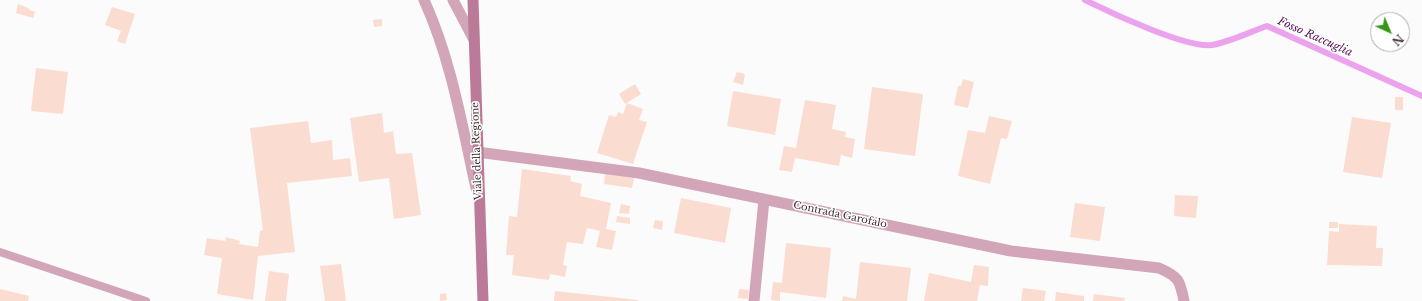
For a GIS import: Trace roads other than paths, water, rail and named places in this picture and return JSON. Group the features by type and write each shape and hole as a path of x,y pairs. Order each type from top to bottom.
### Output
{"main road":[{"name":"Viale della Regione","path":"473,0 473,38 483,301"}],"street":[{"path":"424,0 437,28 455,91 479,199"},
{"path":"453,0 473,38"},
{"name":"Contrada Garofalo","path":"477,152 639,173 1011,251 1159,268 1175,275 1181,284 1184,301"},
{"path":"754,301 764,200"}],"lane":[{"path":"0,252 146,301"}],"waterway":[{"name":"Fosso Raccuglia","path":"1085,0 1168,36 1201,45 1219,44 1267,26 1422,96"}]}
